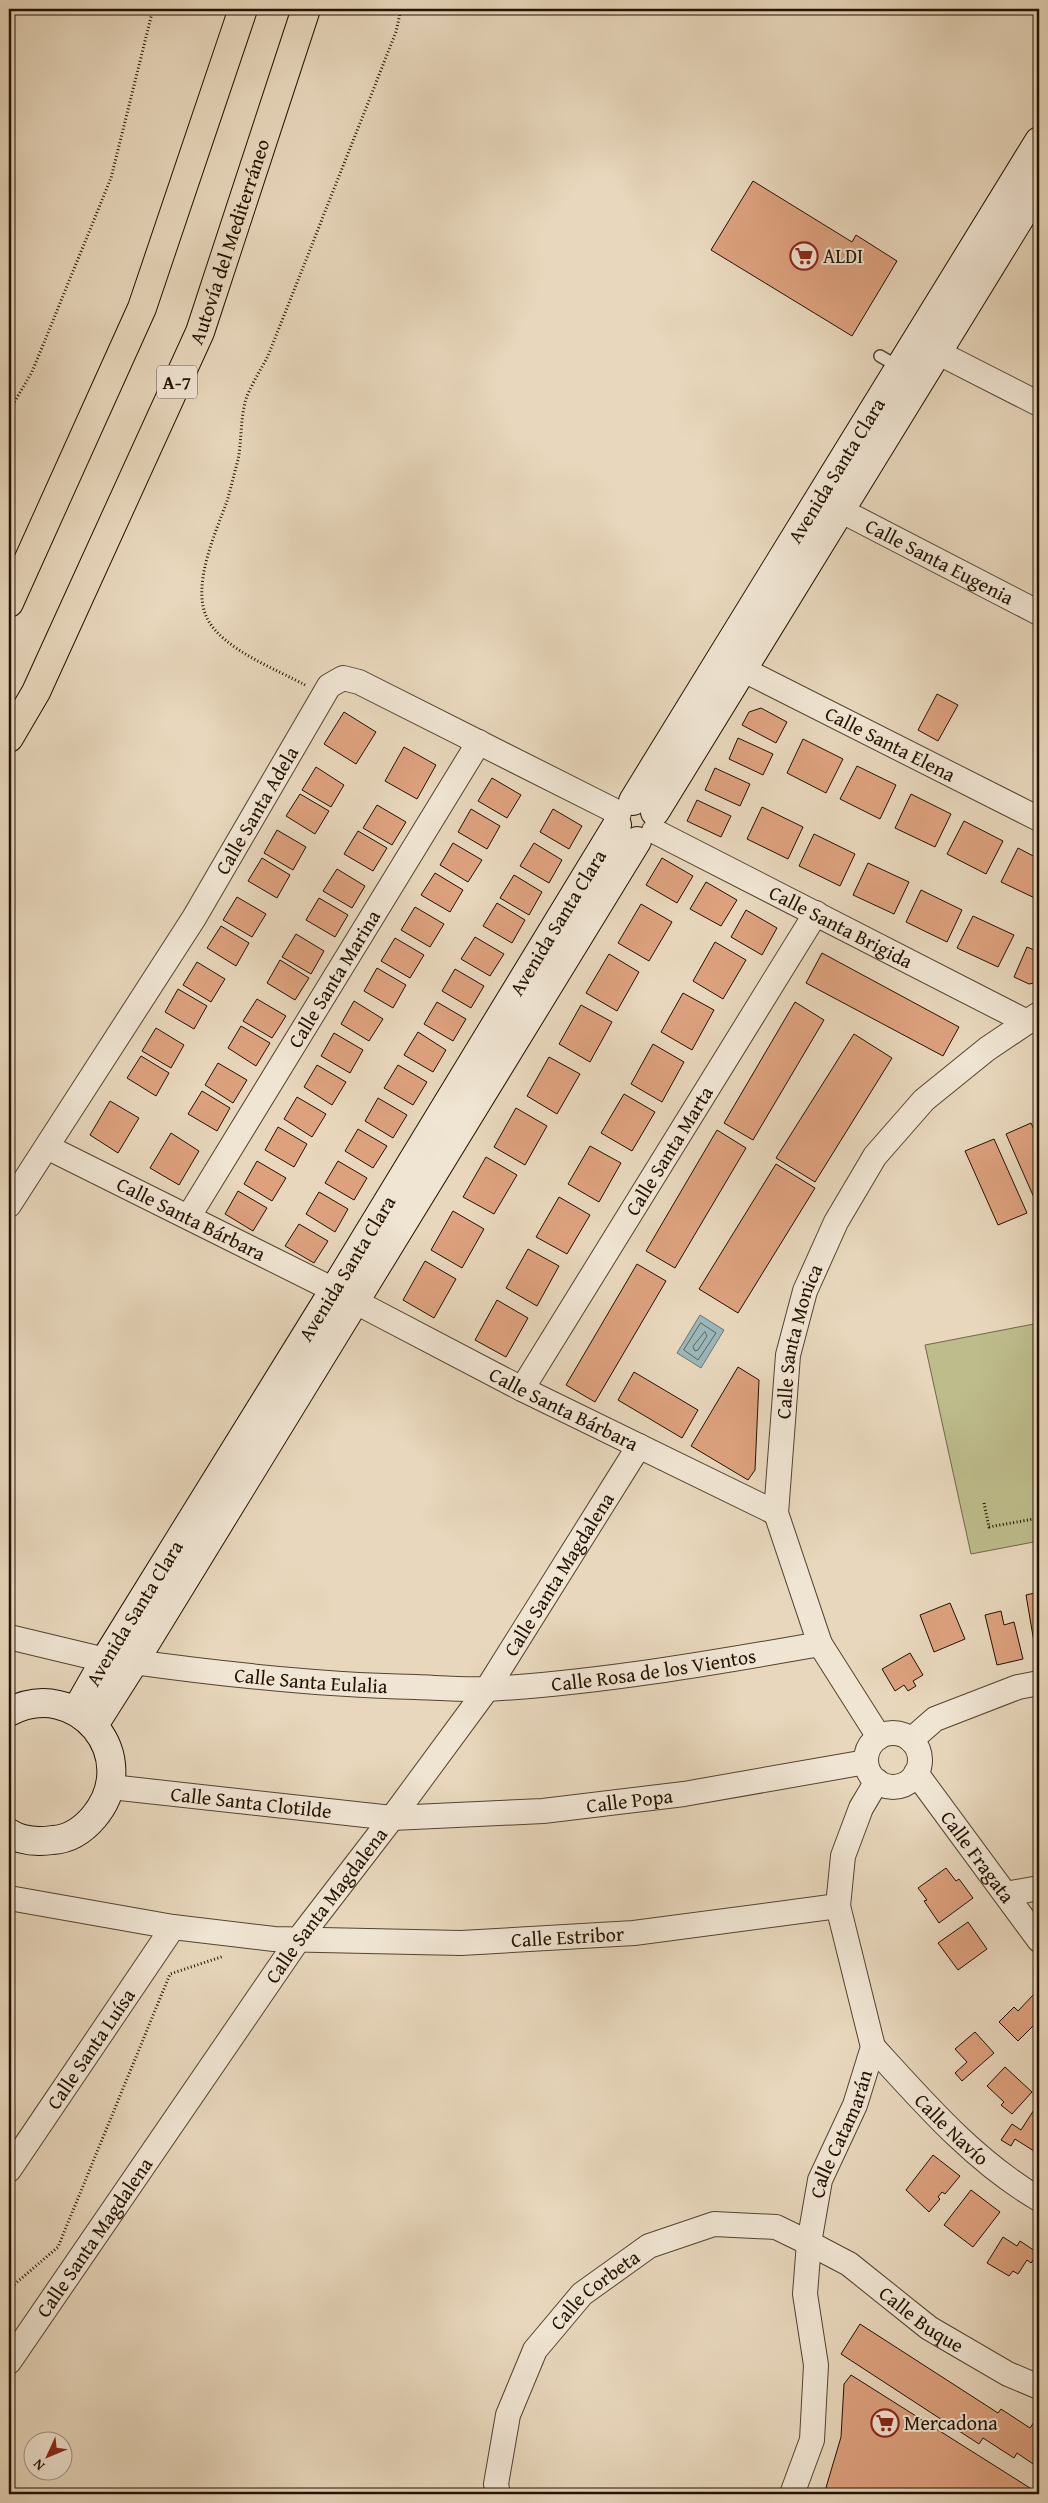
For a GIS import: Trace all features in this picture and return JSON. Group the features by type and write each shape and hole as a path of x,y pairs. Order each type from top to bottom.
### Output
{"highway":[{"path":"9,603 142,308 243,9"},
{"name":"Autovía del Mediterráneo","path":"9,738 36,692 200,332 306,9"}],"street":[{"name":"Avenida Santa Clara","path":"636,820 742,669 1028,200 1039,141"},
{"name":"Avenida Santa Clara","path":"85,1718 134,1662 344,1296 636,820 890,361 1028,200"},
{"path":"937,352 1039,404"},
{"name":"Calle Santa Eugenia","path":"840,510 1039,613"},
{"name":"Calle Santa Elena","path":"742,669 1039,819"},
{"name":"Calle Santa Adela","path":"9,1205 194,918 328,686 343,678 359,682 636,820"},
{"name":"Calle Santa Marina","path":"189,1216 480,742"},
{"name":"Calle Santa Brigida","path":"636,820 816,912 1033,1018"},
{"name":"Calle Santa Marta","path":"522,1388 816,912"},
{"name":"Calle Santa Monica","path":"878,1737 820,1644 776,1513 788,1355 805,1291 836,1222 875,1156 924,1100 987,1050 1033,1018"},
{"name":"Calle Santa Bárbara","path":"47,1147 189,1216 522,1388 776,1513"},
{"name":"Avenida Santa Clara","path":"85,1718 105,1660 344,1296"},
{"name":"Calle Santa Magdalena","path":"9,2362 298,1940 392,1818 487,1689 639,1446"},
{"path":"9,1637 105,1660"},
{"name":"Calle Rosa de los Vientos","path":"487,1689 595,1678 820,1644"},
{"name":"Calle Santa Eulalia","path":"134,1662 226,1675 347,1686 487,1689"},
{"path":"911,1740 935,1718 1018,1687 1039,1683"},
{"path":"9,1712 21,1706 52,1703 85,1718 105,1740 112,1763 111,1787 105,1804 85,1828 63,1839 37,1842 10,1837"},
{"path":"892,1732 911,1740 919,1751 920,1760 916,1774 906,1783 889,1787 871,1772 870,1745 878,1737 892,1732"},
{"name":"Calle Popa","path":"392,1818 543,1811 871,1772"},
{"name":"Calle Catamarán","path":"792,2494 812,2440 816,2364 805,2294 809,2243 820,2180 855,2104 873,2047 838,1906 844,1856 871,1772"},
{"name":"Calle Fragata","path":"916,1774 1039,1940"},
{"name":"Calle Santa Clotilde","path":"111,1787 392,1818"},
{"path":"1006,1894 1039,1888"},
{"name":"Calle Estribor","path":"9,1898 173,1927 298,1940 461,1943 624,1934 838,1906"},
{"name":"Calle Santa Luísa","path":"9,2170 173,1927"},
{"name":"Calle Navío","path":"873,2047 947,2128 1024,2190 1039,2199"},
{"name":"Calle Corbeta","path":"498,2494 496,2484 508,2415 535,2350 582,2294 649,2246 714,2224 776,2227 809,2243"},
{"name":"Calle Buque","path":"809,2243 849,2264 929,2328 1008,2374 1039,2387"}],"path":[{"path":"9,411 32,372 111,178 153,9"},
{"path":"323,696 230,644 207,618 202,604 202,589 213,538 228,499 238,457 247,398 271,346 396,32 401,9"},
{"path":"984,1503 989,1527 1039,1518"},
{"path":"9,2289 58,2247 170,1974 226,1955"}],"shaded area":[{"path":"1039,1323 1039,1541 971,1554 925,1345"}],"water":[{"path":"700,1315 724,1330 701,1368 677,1353"}],"building":[{"name":"ALDI","path":"753,181 852,242 856,235 897,261 852,336 711,250"},
{"path":"937,694 958,705 938,741 918,730"},
{"path":"761,708 787,722 776,743 742,725 749,712"},
{"path":"344,712 376,732 356,764 324,744"},
{"path":"738,738 773,754 763,775 729,759"},
{"path":"803,739 843,759 826,793 787,773"},
{"path":"404,747 436,765 417,799 385,781"},
{"path":"857,766 896,785 880,819 840,799"},
{"path":"316,767 344,785 331,807 302,790"},
{"path":"715,768 750,784 740,806 705,790"},
{"path":"492,778 521,795 507,818 478,801"},
{"path":"300,794 329,811 315,834 286,816"},
{"path":"911,794 951,814 935,847 895,828"},
{"path":"697,800 731,816 721,837 687,821"},
{"path":"377,805 406,822 392,845 363,828"},
{"path":"762,807 803,827 788,859 747,839"},
{"path":"471,809 500,826 487,849 458,832"},
{"path":"553,809 582,826 569,849 540,832"},
{"path":"964,821 1003,841 986,874 947,854"},
{"path":"277,830 306,847 293,870 264,853"},
{"path":"358,831 387,848 373,871 344,854"},
{"path":"814,834 855,854 840,886 799,866"},
{"path":"453,843 482,860 468,882 440,865"},
{"path":"534,843 562,860 549,883 520,866"},
{"path":"1018,848 1039,859 1039,900 1001,882"},
{"path":"262,858 290,875 277,898 248,881"},
{"path":"662,858 693,876 677,903 646,885"},
{"path":"868,863 909,882 894,914 853,895"},
{"path":"337,869 365,886 352,908 323,891"},
{"path":"435,873 463,890 450,912 421,895"},
{"path":"514,875 542,892 529,915 500,898"},
{"path":"706,882 737,900 721,926 690,909"},
{"path":"921,890 962,910 947,942 906,922"},
{"path":"237,897 266,914 252,937 223,920"},
{"path":"319,898 348,915 335,937 306,920"},
{"path":"497,903 525,920 512,943 483,926"},
{"path":"641,904 672,922 649,961 618,943"},
{"path":"415,907 444,924 430,947 401,930"},
{"path":"746,910 777,928 762,955 731,937"},
{"path":"973,916 1014,935 998,967 957,948"},
{"path":"221,926 249,943 236,966 207,948"},
{"path":"296,934 324,951 311,974 282,957"},
{"path":"475,937 504,954 490,976 461,959"},
{"path":"395,938 424,955 410,978 381,961"},
{"path":"715,942 746,960 723,999 693,981"},
{"path":"1027,947 1039,952 1039,982 1029,984 1014,977"},
{"path":"822,953 959,1027 943,1056 806,983"},
{"path":"609,954 639,972 617,1011 586,993"},
{"path":"280,960 309,978 295,1000 267,983"},
{"path":"197,962 225,979 211,1002 183,985"},
{"path":"377,968 406,985 393,1008 364,991"},
{"path":"455,969 484,986 471,1008 442,991"},
{"path":"178,989 207,1006 194,1029 165,1012"},
{"path":"683,993 714,1010 692,1050 661,1032"},
{"path":"257,999 286,1016 272,1038 243,1021"},
{"path":"354,1001 383,1019 369,1041 341,1024"},
{"path":"437,1002 466,1019 453,1041 424,1024"},
{"path":"795,1002 824,1020 753,1140 724,1123"},
{"path":"581,1005 612,1022 590,1062 559,1044"},
{"path":"241,1026 270,1043 256,1066 228,1048"},
{"path":"156,1028 184,1045 171,1068 142,1051"},
{"path":"418,1032 446,1050 433,1072 404,1055"},
{"path":"334,1033 363,1050 350,1073 321,1056"},
{"path":"854,1034 892,1058 815,1182 776,1158"},
{"path":"653,1044 684,1062 662,1102 631,1084"},
{"path":"141,1056 169,1073 156,1096 127,1078"},
{"path":"549,1057 580,1074 557,1114 527,1096"},
{"path":"218,1063 247,1080 233,1103 205,1085"},
{"path":"317,1065 346,1082 332,1105 304,1087"},
{"path":"398,1065 427,1082 413,1105 384,1088"},
{"path":"202,1091 230,1108 217,1131 188,1114"},
{"path":"624,1094 655,1112 632,1151 601,1133"},
{"path":"297,1097 326,1114 312,1137 284,1119"},
{"path":"378,1098 407,1115 393,1138 365,1121"},
{"path":"110,1101 139,1118 118,1153 90,1135"},
{"path":"516,1108 547,1126 525,1165 494,1147"},
{"path":"1031,1123 1039,1140 1039,1209 1006,1134"},
{"path":"278,1127 307,1144 294,1167 265,1150"},
{"path":"358,1129 387,1146 373,1168 345,1151"},
{"path":"717,1130 746,1148 675,1268 646,1251"},
{"path":"171,1133 199,1151 179,1185 150,1168"},
{"path":"994,1139 1027,1213 998,1225 965,1151"},
{"path":"590,1146 621,1163 599,1202 568,1184"},
{"path":"486,1157 517,1175 494,1214 463,1197"},
{"path":"257,1161 286,1178 272,1201 244,1184"},
{"path":"338,1161 367,1178 354,1200 325,1183"},
{"path":"776,1164 815,1188 738,1313 699,1289"},
{"path":"238,1191 267,1208 253,1231 225,1214"},
{"path":"319,1192 348,1209 335,1232 306,1214"},
{"path":"559,1197 590,1215 567,1254 536,1237"},
{"path":"453,1211 484,1229 462,1268 431,1250"},
{"path":"299,1224 328,1241 314,1263 285,1246"},
{"path":"528,1249 559,1266 537,1306 506,1288"},
{"path":"425,1261 456,1279 434,1318 403,1300"},
{"path":"637,1264 666,1281 595,1402 566,1385"},
{"path":"497,1300 528,1318 506,1357 475,1340"},
{"path":"738,1367 759,1380 755,1470 748,1480 691,1446"},
{"path":"634,1372 698,1410 682,1438 618,1400"},
{"path":"1039,1592 1039,1647 1035,1648 1026,1595"},
{"path":"950,1603 965,1639 934,1652 920,1615"},
{"path":"1001,1611 1004,1625 1014,1622 1023,1659 997,1665 985,1615"},
{"path":"910,1653 923,1675 913,1681 916,1686 908,1691 904,1685 895,1691 882,1669"},
{"path":"946,1868 956,1881 959,1879 973,1898 939,1923 924,1901 927,1900 918,1888"},
{"path":"968,1922 987,1949 958,1970 938,1943"},
{"path":"1034,1994 1039,1999 1039,2020 1018,2041 999,2022 1014,2007 1018,2011"},
{"path":"975,2032 994,2053 962,2081 955,2073 967,2062 955,2049"},
{"path":"1005,2067 1032,2092 1012,2114 1001,2105 1004,2102 987,2086"},
{"path":"1039,2102 1039,2142 1034,2151 1015,2139 1011,2146 1001,2140 1012,2124 1021,2130"},
{"path":"933,2155 960,2176 945,2194 942,2192 938,2197 940,2199 929,2212 906,2190"},
{"path":"971,2190 1000,2212 973,2247 944,2225"},
{"path":"1003,2237 1017,2246 1020,2241 1038,2253 1031,2263 1027,2260 1018,2274 1013,2271 1009,2276 987,2263"},
{"path":"860,2324 998,2413 1001,2409 1030,2428 1034,2422 1039,2426 1039,2468 1017,2453 1014,2458 983,2438 979,2444 841,2354"},
{"name":"Mercadona","path":"851,2375 1030,2488 1026,2494 830,2494 825,2491 841,2437 844,2384"}],"place":[{"name":"ALDI","path":"804,256"},
{"name":"Mercadona","path":"885,2423"}]}
